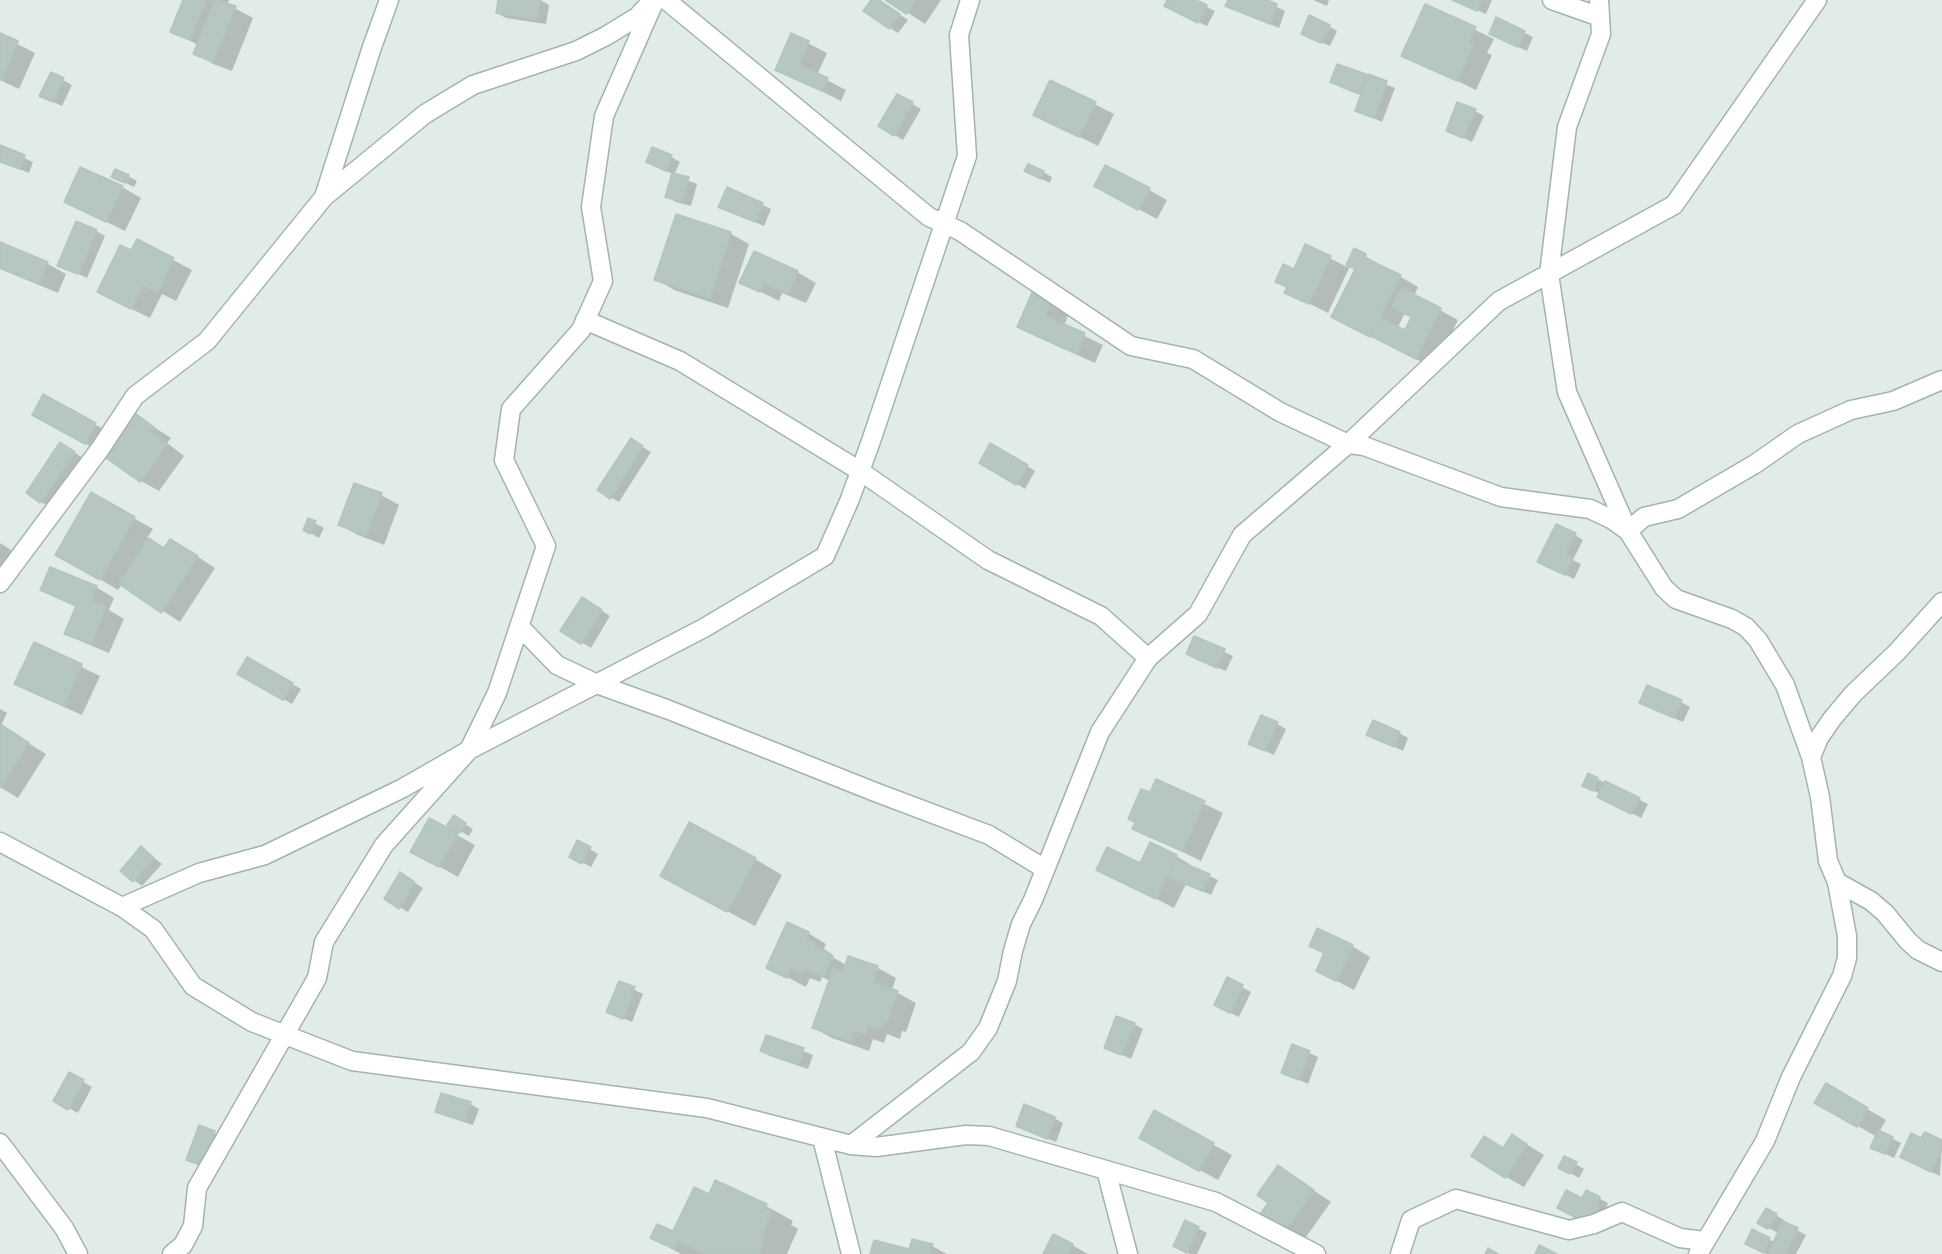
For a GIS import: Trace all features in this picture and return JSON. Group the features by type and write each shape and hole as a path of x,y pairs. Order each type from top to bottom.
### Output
{"street":[{"path":"324,197 389,0"},
{"path":"0,583 100,449 135,396 207,341 324,197 435,109 473,86 586,46 637,17 653,0"},
{"path":"172,1254 183,1245 193,1226 197,1188 286,1035 316,978 324,942 384,845 470,750 497,693 546,546 504,460 511,409 581,330 603,281 591,207 604,116 653,0"},
{"path":"666,0 929,217 960,231 1131,346 1193,359 1280,412 1348,444 1364,446 1501,497 1590,509 1611,519 1628,531"},
{"path":"122,907 198,873 265,855 403,788 470,750 704,628 825,556 860,471 967,156 959,35 970,0"},
{"path":"1400,1254 1411,1220 1456,1200 1569,1230 1594,1224 1622,1212 1702,1247 1756,1159 1791,1077 1842,976 1847,958 1847,936 1837,882 1828,861 1820,797 1811,757 1785,686 1758,640 1746,627 1676,598 1664,588 1628,531 1568,392 1549,274 1567,127 1601,34 1599,8 1552,0"},
{"path":"851,1145 971,1052 988,1028 1007,981 1021,924 1100,732 1148,658 1198,614 1242,535 1348,444 1499,301 1674,205 1817,0"},
{"path":"585,320 680,361 860,471 988,560 1101,616 1148,658"},
{"path":"1628,531 1644,517 1678,509 1755,464 1798,434 1851,410 1893,400 1942,380"},
{"path":"1811,757 1819,738 1853,694 1897,652 1942,602"},
{"path":"519,626 557,665 597,684 989,835 1045,869"},
{"path":"0,842 122,907 153,929 193,986 252,1022 352,1061 707,1108 851,1145 876,1147 966,1135 989,1136 1216,1202 1317,1254"},
{"path":"1837,882 1871,901 1913,946 1942,962"},
{"path":"822,1138 851,1254"},
{"path":"0,1143 64,1228 78,1254"},
{"path":"1106,1170 1128,1254"}],"building":[{"path":"183,0 206,0 190,40 170,32"},
{"path":"215,0 236,6 213,62 193,54"},
{"path":"498,0 541,0 537,20 496,13"},
{"path":"871,0 879,0 900,14 889,29 863,11"},
{"path":"885,0 916,0 906,14"},
{"path":"1167,0 1196,0 1207,5 1198,23 1164,6"},
{"path":"1228,0 1267,0 1277,4 1270,24 1225,6"},
{"path":"1452,0 1481,0 1477,11"},
{"path":"1425,4 1476,27 1469,41 1474,43 1457,81 1401,56"},
{"path":"1309,15 1330,25 1321,43 1301,34"},
{"path":"1496,17 1525,31 1518,47 1489,34"},
{"path":"0,33 18,41 1,80 0,79"},
{"path":"791,33 809,41 799,65 828,78 822,91 775,70"},
{"path":"1337,64 1366,74 1359,94 1330,82"},
{"path":"51,72 64,78 53,102 39,96"},
{"path":"1368,74 1387,81 1374,118 1355,111"},
{"path":"1050,80 1096,102 1079,137 1033,115"},
{"path":"897,94 913,102 894,136 878,126"},
{"path":"1457,102 1476,109 1463,138 1446,131"},
{"path":"0,145 25,155 20,169 0,162"},
{"path":"652,147 672,155 666,171 646,162"},
{"path":"1028,164 1044,171 1041,179 1024,171"},
{"path":"1105,165 1150,188 1138,210 1094,186"},
{"path":"80,167 123,186 106,222 64,202"},
{"path":"115,169 129,175 125,183 111,177"},
{"path":"672,173 689,177 682,202 665,197"},
{"path":"727,187 763,203 755,222 718,207"},
{"path":"676,214 731,232 710,298 654,280"},
{"path":"76,221 97,230 78,274 57,266"},
{"path":"137,239 174,258 158,292 143,285 131,309 97,292 120,245 131,250"},
{"path":"0,242 48,262 39,284 0,268"},
{"path":"1305,244 1331,256 1309,304 1284,293 1287,287 1275,282 1283,264 1294,269"},
{"path":"1354,248 1366,254 1365,258 1401,275 1370,337 1331,317 1355,269 1346,265"},
{"path":"754,251 798,271 788,294 764,284 760,292 739,283"},
{"path":"1401,288 1441,308 1416,359 1371,336 1380,318 1405,330 1411,317 1392,307"},
{"path":"1033,290 1052,299 1045,316 1085,333 1077,354 1017,327"},
{"path":"43,394 96,423 85,444 32,415"},
{"path":"135,413 154,427 150,432 167,444 140,482 103,456"},
{"path":"631,438 643,446 610,499 597,490"},
{"path":"60,442 75,452 40,503 26,493"},
{"path":"990,443 1028,465 1016,485 979,463"},
{"path":"354,483 382,493 366,536 338,525"},
{"path":"91,492 135,517 100,580 55,555"},
{"path":"308,518 316,521 310,534 303,530"},
{"path":"1556,524 1576,533 1565,554 1573,558 1565,575 1537,562"},
{"path":"149,538 164,548 170,539 198,556 161,613 119,584"},
{"path":"50,567 97,586 91,601 106,607 91,644 64,634 76,606 40,590"},
{"path":"582,597 602,610 581,644 560,631"},
{"path":"1194,636 1225,649 1217,668 1186,654"},
{"path":"34,642 82,664 64,706 14,684"},
{"path":"247,657 293,683 283,700 237,674"},
{"path":"1647,685 1682,700 1674,718 1639,703"},
{"path":"1261,715 1278,722 1265,751 1248,744"},
{"path":"1373,720 1400,732 1394,747 1366,735"},
{"path":"0,724 29,743 0,788"},
{"path":"1588,773 1598,778 1593,791 1582,786"},
{"path":"1156,779 1205,801 1182,851 1132,829 1135,822 1128,819 1141,789 1150,792"},
{"path":"1605,781 1640,798 1631,814 1597,797"},
{"path":"454,815 466,823 460,833 447,825"},
{"path":"429,818 458,833 439,867 410,852"},
{"path":"689,822 756,858 727,912 660,876"},
{"path":"577,840 591,847 582,864 569,857"},
{"path":"1150,842 1177,855 1156,899 1096,870 1107,847 1140,863"},
{"path":"141,846 154,858 133,882 120,871"},
{"path":"1176,860 1210,874 1202,891 1169,877"},
{"path":"400,872 415,882 399,909 384,899"},
{"path":"787,922 809,932 806,939 815,942 813,946 833,956 823,977 804,968 801,973 791,968 787,978 766,968"},
{"path":"1317,928 1353,945 1336,981 1316,971 1324,953 1309,946"},
{"path":"848,956 878,966 873,982 898,991 887,1023 884,1022 881,1029 868,1025 865,1034 854,1030 850,1041 812,1028 833,969 843,972"},
{"path":"1227,977 1243,985 1230,1013 1214,1005"},
{"path":"619,981 635,987 623,1019 606,1012"},
{"path":"1116,1016 1135,1023 1121,1055 1104,1048"},
{"path":"766,1035 804,1048 799,1065 760,1051"},
{"path":"1292,1044 1310,1051 1299,1080 1281,1073"},
{"path":"69,1072 84,1080 68,1110 53,1101"},
{"path":"1826,1083 1868,1108 1857,1127 1814,1103"},
{"path":"441,1093 471,1102 465,1121 435,1112"},
{"path":"1024,1104 1055,1117 1047,1139 1016,1126"},
{"path":"1154,1110 1214,1143 1199,1171 1139,1138"},
{"path":"199,1125 215,1131 203,1166 186,1160"},
{"path":"1878,1130 1893,1137 1885,1154 1870,1148"},
{"path":"1925,1132 1942,1140 1942,1150 1931,1172 1900,1157 1911,1133 1921,1138"},
{"path":"1512,1134 1527,1144 1505,1178 1471,1156 1484,1136 1503,1148"},
{"path":"1564,1156 1577,1162 1570,1174 1558,1168"},
{"path":"1278,1165 1314,1190 1282,1235 1258,1217 1268,1203 1257,1195"},
{"path":"715,1180 767,1204 765,1209 772,1212 760,1237 765,1240 758,1254 706,1254 677,1241 674,1249 650,1238 657,1224 673,1231 694,1187 709,1194"},
{"path":"1566,1190 1582,1198 1586,1190 1600,1197 1596,1205 1599,1206 1590,1225 1557,1208"},
{"path":"1766,1208 1777,1214 1768,1229 1757,1223"},
{"path":"1185,1220 1199,1227 1187,1253 1173,1246"},
{"path":"1783,1221 1798,1228 1785,1254 1768,1254"},
{"path":"1752,1229 1770,1238 1764,1253 1745,1244"},
{"path":"1053,1234 1073,1244 1068,1254 1043,1254"},
{"path":"912,1239 933,1244 930,1254 870,1254 874,1240 909,1249"},
{"path":"1539,1245 1557,1254 1535,1254"},
{"path":"1488,1248 1498,1254 1485,1254"}]}
